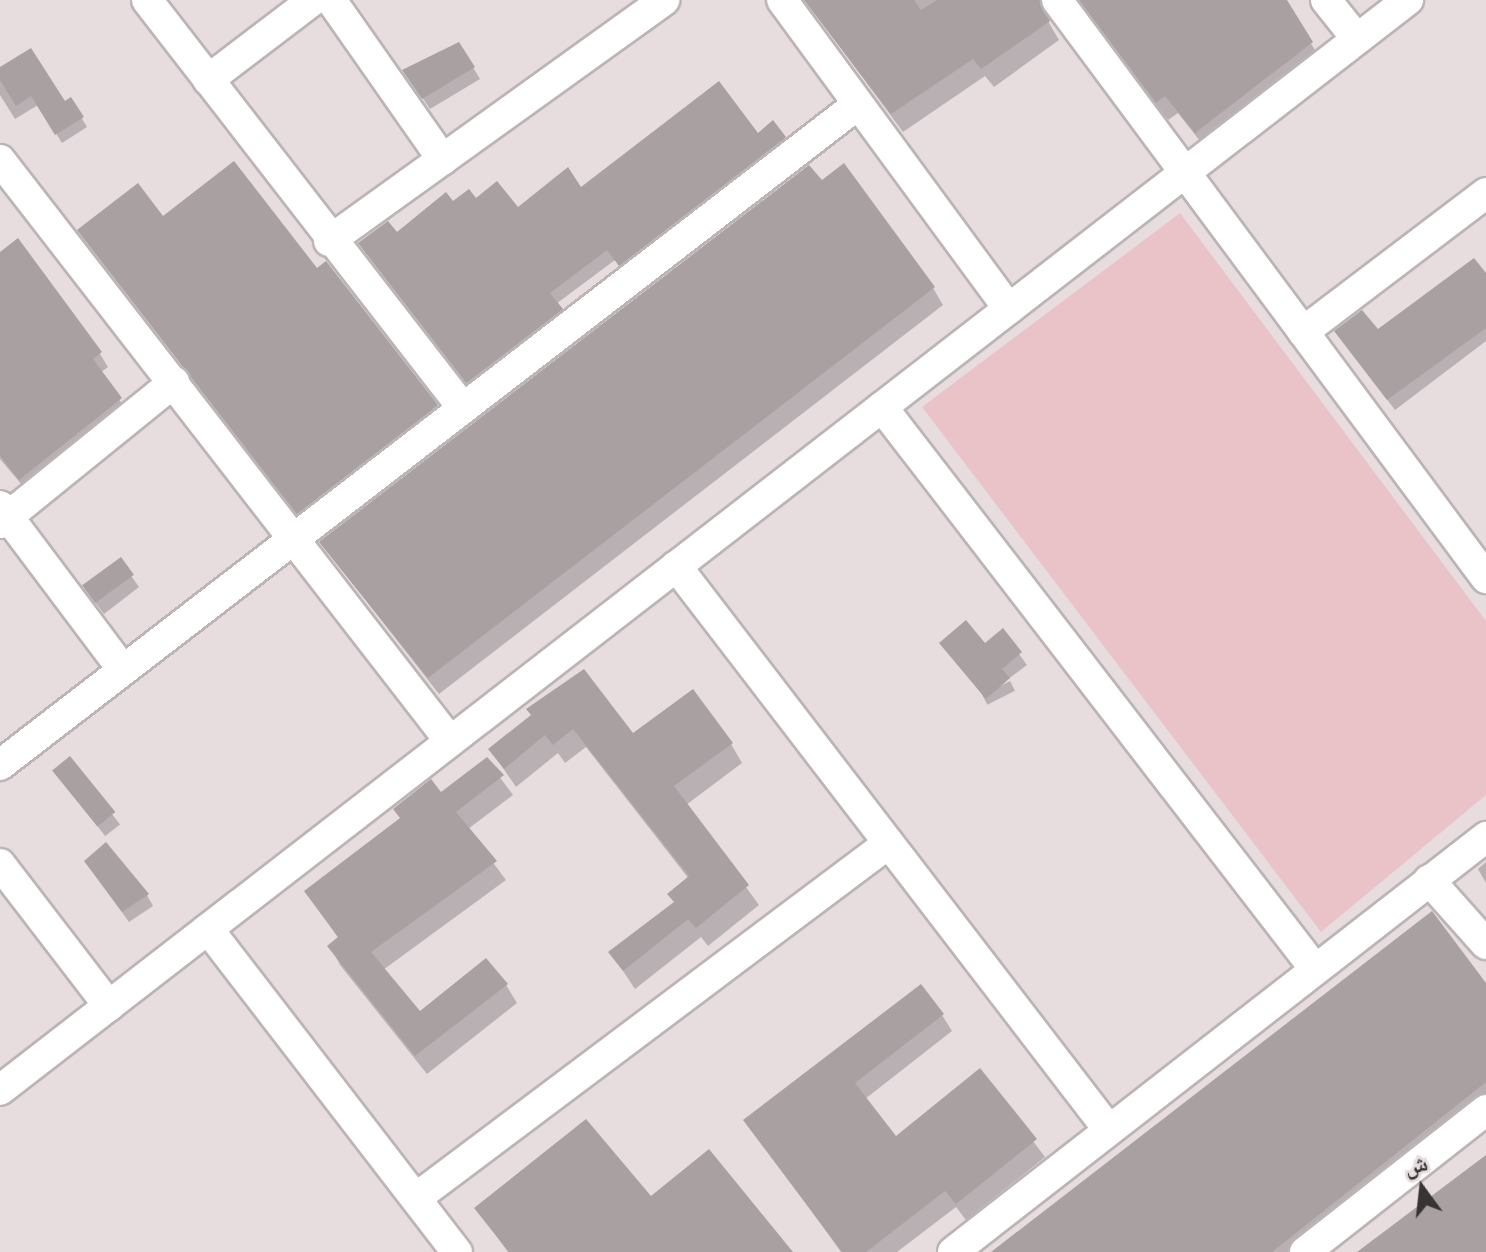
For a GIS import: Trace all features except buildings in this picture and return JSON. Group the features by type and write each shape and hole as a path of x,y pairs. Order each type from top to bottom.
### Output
{"street":[{"path":"147,0 329,241 463,408"},
{"path":"208,80 313,0"},
{"path":"331,0 443,160"},
{"path":"329,241 664,0"},
{"path":"782,0 1009,309"},
{"path":"1057,0 1486,578"},
{"path":"1326,0 1357,39"},
{"path":"0,1090 1408,0"},
{"path":"0,765 857,105"},
{"path":"0,160 450,741"},
{"path":"1303,332 1486,193"},
{"path":"123,670 3,515 174,382"},
{"path":"882,407 1315,969"},
{"path":"676,566 1109,1130"},
{"path":"953,1252 1486,837"},
{"path":"416,1198 889,843"},
{"path":"0,864 109,1006"},
{"path":"1429,880 1486,944"},
{"path":"208,929 457,1252"},
{"path":"1305,1252 1486,1110"}],"shaded area":[{"path":"1180,213 1486,621 1486,795 1321,932 922,407"}]}
